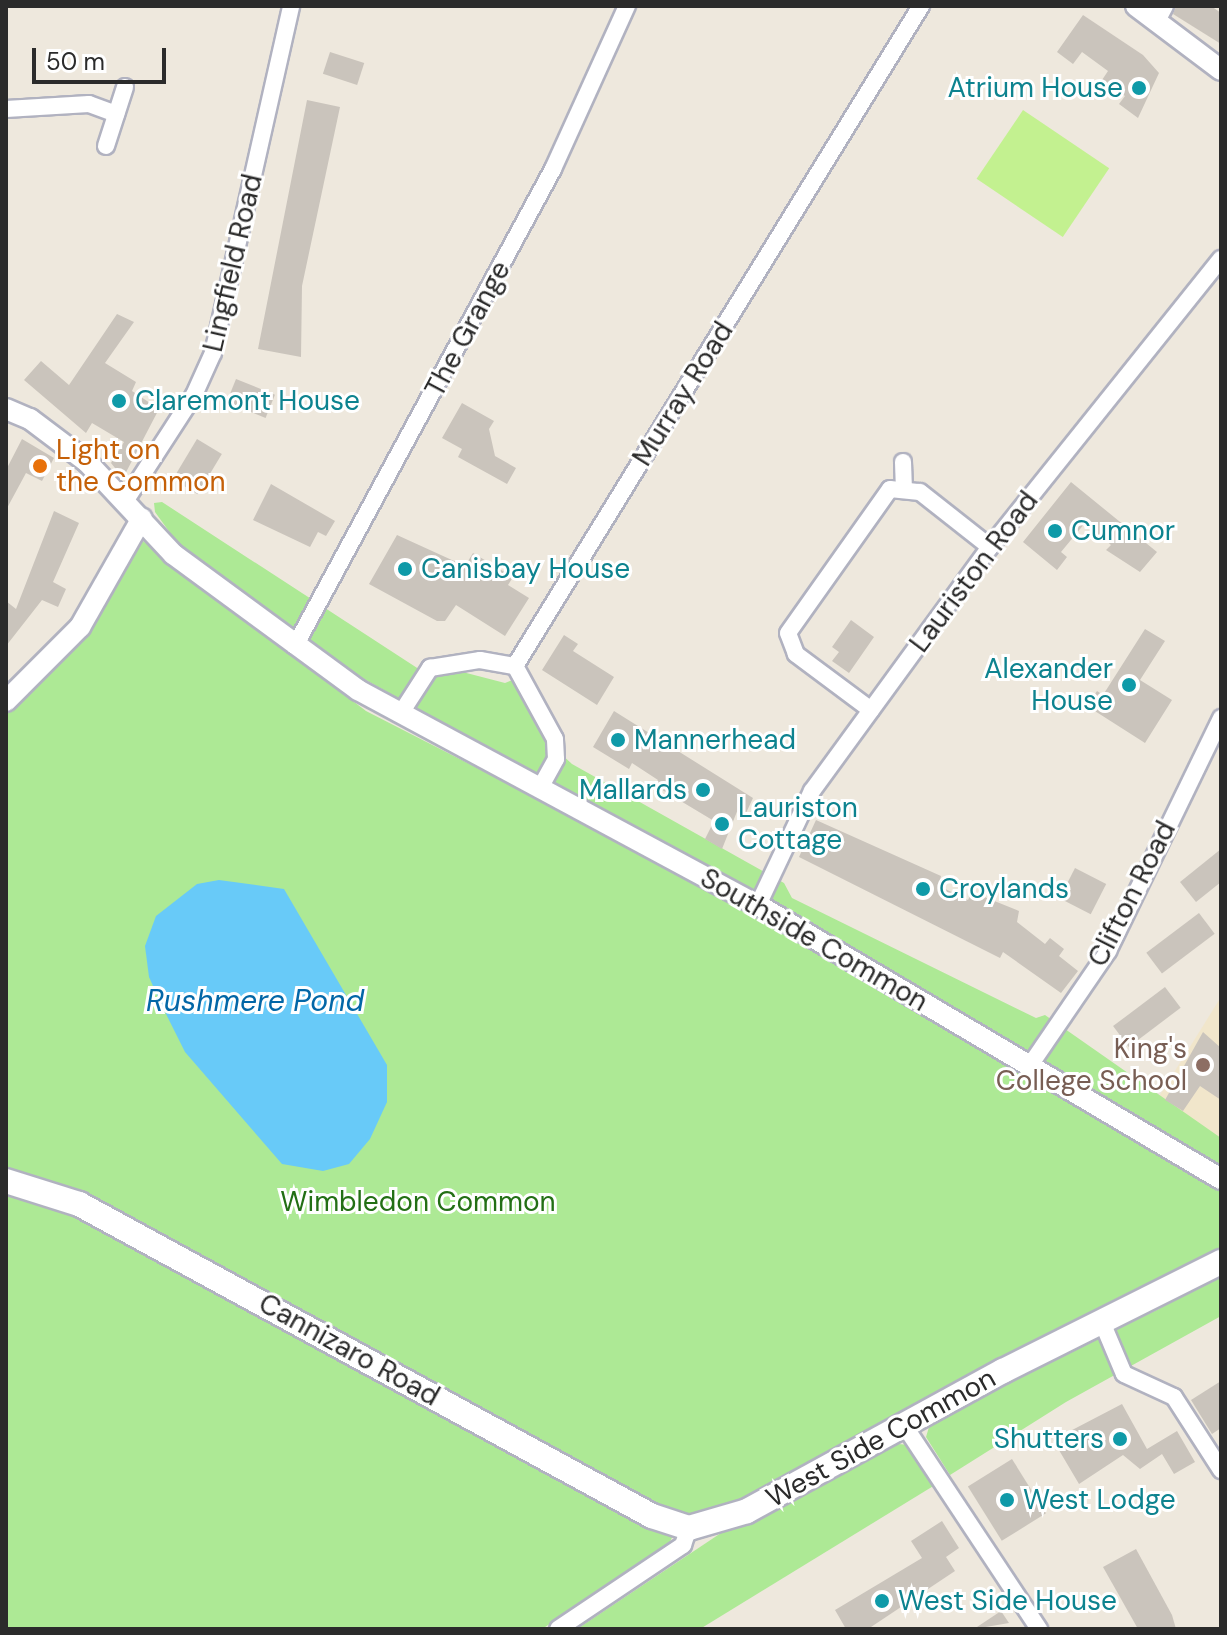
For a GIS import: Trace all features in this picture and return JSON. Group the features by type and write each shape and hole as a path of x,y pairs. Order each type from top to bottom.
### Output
{"main road":[{"name":"Cannizaro Road","path":"6,1181 79,1204 652,1516 689,1528"},
{"name":"West Side Common","path":"689,1528 747,1511 904,1425 1221,1262"}],"street":[{"name":"Lingfield Road","path":"126,500 213,353 291,6"},
{"name":"The Grange","path":"295,646 553,169 627,6"},
{"name":"Murray Road","path":"515,666 921,6"},
{"path":"1136,6 1161,13 1221,70"},
{"path":"106,146 125,87"},
{"path":"6,109 89,104 116,114"},
{"name":"Lauriston Road","path":"758,905 812,791 990,547 1221,259"},
{"name":"Southside Common","path":"6,409 41,428 126,500 173,554 295,646 401,713 758,905 1221,1179"},
{"path":"903,462 904,488"},
{"path":"871,710 796,654 788,633 890,489 920,492 990,547"},
{"path":"6,701 80,627 142,518"},
{"path":"401,713 430,668 480,660 515,666 555,739 556,759 540,788"},
{"name":"Clifton Road","path":"1031,1064 1108,951 1221,718"},
{"path":"1102,1322 1123,1373 1174,1397 1221,1470"},
{"path":"904,1425 1039,1629"},
{"path":"558,1629 683,1545 689,1528"}],"shaded area":[{"name":"King's College School","path":"1221,997 1221,1138 1158,1098"}],"green space":[{"path":"1023,110 1109,168 1063,237 977,179"},
{"path":"162,502 431,677 451,669 505,683 515,679 547,741 572,764 784,883 792,898 1036,1018 1045,1015 1221,1138 1221,1168 943,1003 348,670 181,548 155,512 154,503"},
{"name":"Wimbledon Common","path":"143,541 366,711 735,900 1221,1190 1221,1255 740,1508 678,1525 667,1548 542,1629 6,1629 6,715 98,618"},
{"path":"1221,1270 1221,1316 1066,1402 950,1475 926,1437 932,1417 1159,1309"},
{"path":"888,1443 909,1445 935,1485 700,1629 577,1629 724,1531"}],"water":[{"name":"Rushmere Pond","path":"219,880 284,889 387,1065 387,1102 370,1139 349,1164 323,1171 282,1164 185,1052 162,1006 149,977 145,946 156,916 197,884"}],"building":[{"path":"1176,6 1211,6 1221,13 1221,44 1173,14"},
{"path":"1083,15 1143,55 1159,73 1138,118 1119,104 1125,96 1102,80 1108,71 1082,52 1073,64 1057,52"},
{"path":"330,52 364,63 357,85 323,74"},
{"path":"307,100 340,107 302,286 301,357 258,349"},
{"path":"117,314 134,322 105,363 136,382 132,391 159,409 123,478 111,463 124,442 92,423 86,433 24,380 41,361 69,385"},
{"path":"236,379 275,395 266,418 227,402"},
{"path":"462,403 494,421 489,429 495,456 516,468 507,484 458,457 462,449 442,438"},
{"path":"22,439 54,458 42,481 26,473 6,510 6,470"},
{"path":"197,439 222,454 198,494 173,479"},
{"name":"Cumnor","path":"1071,482 1157,552 1140,572 1106,550 1111,545 1085,523 1061,552 1067,557 1057,570 1023,542"},
{"path":"271,484 335,521 326,536 318,532 310,547 253,520"},
{"path":"54,511 79,523 53,582 66,589 58,607 42,600 6,646 6,601 16,609"},
{"path":"397,535 465,566 473,553 513,577 508,585 529,598 505,636 456,605 445,621 437,621 369,584"},
{"path":"851,620 874,637 849,673 832,661 839,652 832,647"},
{"name":"Alexander House","path":"1145,629 1165,641 1140,680 1172,700 1145,743 1087,706 1097,691 1103,695"},
{"path":"564,635 578,644 573,651 614,677 597,705 542,670"},
{"path":"614,711 753,798 746,813 738,809 722,849 705,839 714,821 654,785 658,780 632,763 629,769 593,747"},
{"path":"816,820 941,876 939,886 968,900 972,892 1019,911 1017,922 1045,944 1050,938 1064,949 1059,956 1078,971 1061,993 1003,952 1000,958 799,857"},
{"path":"1221,849 1221,882 1196,902 1180,882"},
{"path":"1075,868 1106,884 1091,914 1060,898"},
{"path":"1199,913 1215,934 1162,973 1146,953"},
{"path":"1165,987 1181,1008 1129,1047 1113,1026"},
{"path":"1203,1032 1221,1048 1221,1100 1200,1086 1183,1111 1165,1100"},
{"path":"1221,1381 1221,1428 1212,1434 1191,1400"},
{"path":"1122,1404 1147,1449 1177,1431 1195,1462 1174,1474 1162,1454 1140,1469 1123,1455 1079,1484 1053,1440"},
{"name":"West Lodge","path":"1012,1459 1046,1513 1002,1541 968,1487"},
{"path":"942,1521 959,1548 946,1557 955,1571 868,1629 846,1629 835,1610 922,1558 911,1541"},
{"path":"1136,1549 1172,1615 1176,1629 1138,1629 1103,1567"},
{"path":"1001,1611 1009,1623 974,1629"}],"place":[{"name":"Atrium House","path":"1139,88"},
{"name":"Claremont House","path":"119,401"},
{"name":"Light on the Common","path":"40,466"},
{"name":"Cumnor","path":"1055,531"},
{"name":"Canisbay House","path":"405,569"},
{"name":"Alexander House","path":"1129,685"},
{"name":"Mannerhead","path":"618,740"},
{"name":"Mallards","path":"703,790"},
{"name":"Lauriston Cottage","path":"722,824"},
{"name":"Croylands","path":"923,889"},
{"name":"King's College School","path":"1203,1065"},
{"name":"Shutters","path":"1120,1439"},
{"name":"West Lodge","path":"1007,1500"},
{"name":"West Side House","path":"882,1601"}]}
